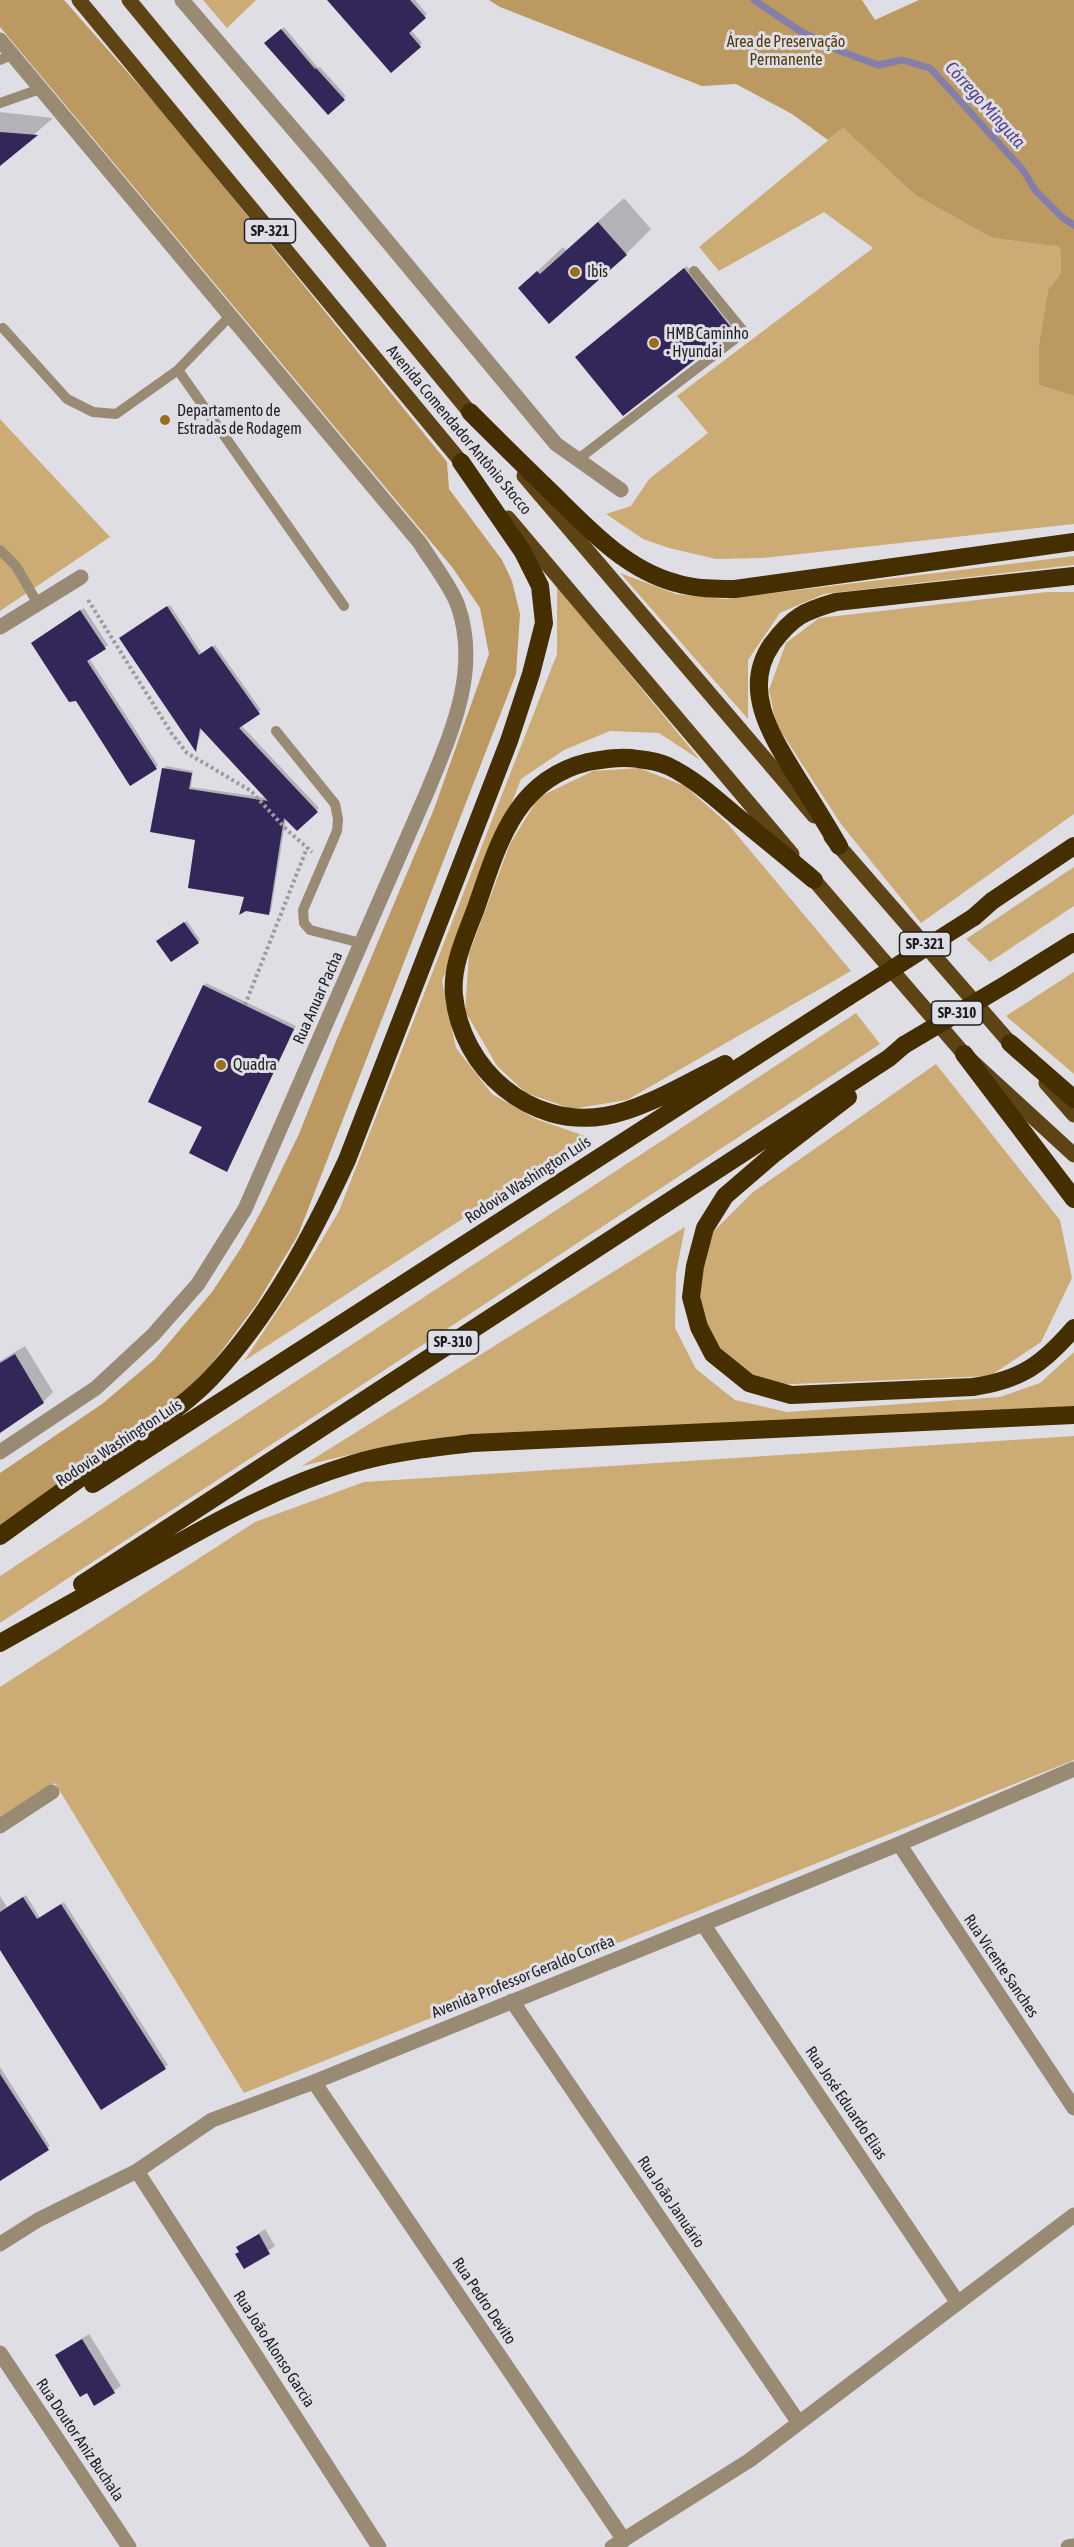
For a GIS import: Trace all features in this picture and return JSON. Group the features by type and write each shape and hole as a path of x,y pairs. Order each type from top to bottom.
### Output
{"highway":[{"path":"470,412 571,512 623,558 648,573 676,584 706,589 735,589 1074,542"},
{"path":"0,1536 170,1413 209,1380 242,1342 286,1278 319,1219 347,1160 509,741 531,674 544,623 540,586 524,552 461,462"},
{"path":"839,846 771,734 759,701 758,675 766,652 786,625 811,609 836,603 1074,576"},
{"path":"792,1032 627,1111 577,1118 555,1116 499,1086 482,1068 468,1044 458,1018 454,993 457,961 500,839 517,808 540,784 572,766 604,759 635,758 667,765 696,782 814,880"},
{"path":"992,901 1074,833"},
{"name":"Rodovia Washington Luís","path":"0,1542 974,917 992,901 1074,846"},
{"name":"SP-310","path":"0,1637 889,1058 904,1045 1074,942"},
{"path":"1010,1043 1074,1100"},
{"path":"964,1054 1053,1168 1074,1199"},
{"path":"889,1058 829,1113 775,1153 725,1196 705,1228 691,1297 699,1327 712,1354 749,1383 790,1395 973,1387 999,1383 1028,1371 1042,1362 1074,1328"},
{"path":"0,1643 211,1524 262,1498 301,1481 353,1463 406,1451 483,1442 1074,1415"}],"main road":[{"name":"Avenida Comendador Antônio Stocco","path":"79,0 461,462 814,880"},
{"name":"Avenida Comendador Antônio Stocco","path":"129,0 470,412 839,846"},
{"name":"SP-321","path":"839,846 1074,1115"},
{"name":"SP-321","path":"814,880 964,1054 1074,1155"}],"street":[{"path":"182,0 323,164 556,444 621,490"},
{"name":"Rua Anuar Pacha","path":"0,40 6,58 40,89 420,543 458,604 466,639 466,676 454,728 245,1209 198,1284 153,1335 96,1388 0,1452"},
{"path":"0,627 81,577"},
{"name":"Avenida Professor Geraldo Corrêa","path":"0,2244 38,2220 137,2171 212,2120 314,2082 704,1924 1074,1769"},
{"path":"0,1826 52,1792"},
{"name":"Rua Vicente Sanches","path":"899,1844 1074,2108"},
{"name":"Rua José Eduardo Elias","path":"704,1924 958,2303"},
{"name":"Rua João Januário","path":"513,2001 799,2423"},
{"name":"Rua Pedro Devito","path":"314,2082 618,2544"},
{"name":"Rua João Alonso Garcia","path":"137,2171 380,2547"},
{"path":"618,2544 750,2460 1074,2215"},
{"name":"Rua Doutor Aniz Buchala","path":"0,2354 129,2547"},
{"path":"1068,2547 1074,2546"}],"lane":[{"path":"0,104 40,89"},
{"path":"577,460 744,332 694,271"},
{"path":"3,328 67,399 93,412 116,414 178,370 230,316"},
{"path":"178,370 344,606"},
{"path":"0,550 16,566 38,604"},
{"path":"276,731 335,804 338,819 338,831 303,910 304,923 310,930 361,943"}],"path":[{"path":"88,600 172,734 187,753 251,791 324,863"},
{"path":"245,1005 307,848"}],"shaded area":[{"path":"203,0 256,0 227,28"},
{"path":"843,128 915,195 992,238 1060,247 1061,273 1048,290 1039,344 1039,385 1074,396 1074,524 763,558 716,559 669,548 643,539 606,514 631,506 649,479 708,433 677,396 873,248 824,212 719,271 699,247"},
{"path":"0,419 110,537 0,611"},
{"path":"1074,556 1074,565 824,594 780,613 748,660 748,719 620,573 676,594 725,599"},
{"path":"557,586 700,760 659,733 610,731 564,750 521,779 442,981 456,1048 492,1094 536,1119 588,1137 244,1361 301,1275 339,1211 557,654"},
{"path":"1047,592 1074,592 1074,814 921,923 841,824 776,724 769,690 786,643 819,618"},
{"path":"639,768 685,786 728,824 851,971 627,1100 572,1109 526,1093 497,1066 465,1011 469,954 510,844 539,797 593,771"},
{"path":"1074,867 1074,906 990,962 966,939"},
{"path":"1074,972 1074,1074 1006,1016"},
{"path":"856,1013 880,1044 0,1623 0,1576"},
{"path":"936,1064 1060,1220 1072,1278 1041,1342 990,1376 770,1385 721,1359 698,1312 699,1271 713,1232 753,1192"},
{"path":"685,1227 676,1273 675,1328 696,1369 735,1400 787,1412 1000,1397 1040,1383 1074,1352 1074,1409 456,1436 378,1448 302,1466"},
{"path":"1074,1436 1074,1760 244,2093 55,1783 0,1817 0,1687 255,1522 364,1482"}],"green space":[{"path":"0,0 64,0 167,117 447,462 449,489 502,560 512,581 520,614 516,674 298,1235 256,1305 202,1377 162,1413 0,1528 0,1473 102,1404 155,1359 212,1292 241,1248 299,1134 434,809 489,654 480,608 452,567 0,27"},
{"name":"Área de Preservação Permanente","path":"489,0 862,0 875,20 919,0 1074,0 1074,396 1039,385 1039,344 1048,290 1061,273 1060,247 992,238 915,195 843,128 828,140 792,114 736,84 702,86 500,7"}],"building":[{"path":"327,0 410,0 426,18 409,33 421,47 391,73"},
{"path":"281,29 345,100 328,115 264,43"},
{"path":"0,132 38,135 0,166"},
{"name":"Ibis","path":"598,222 627,255 549,324 518,288 537,271 540,274"},
{"name":"HMB Caminho - Hyundai","path":"684,268 733,330 623,416 575,357"},
{"path":"167,606 199,655 212,646 260,714 239,728 318,812 297,831 284,818 269,915 246,911 239,915 244,897 188,888 195,840 150,832 162,768 192,773 189,789 268,801 200,728 196,752 119,638"},
{"path":"80,610 106,649 87,661 157,769 130,786 76,701 69,702 31,643"},
{"path":"184,922 199,943 171,962 156,941"},
{"name":"Quadra","path":"203,985 294,1029 227,1172 189,1153 202,1127 148,1102"},
{"path":"15,1354 44,1403 0,1433 0,1363"},
{"path":"23,1897 37,1919 61,1904 166,2069 101,2110 0,1950 0,1912"},
{"path":"0,2074 49,2150 0,2181"},
{"path":"259,2234 270,2254 244,2269 235,2254 239,2252 236,2247"},
{"path":"82,2339 115,2393 94,2406 87,2393 80,2397 55,2355"}],"waterway":[{"name":"Córrego Minguta","path":"754,0 800,31 840,51 878,65 902,60 930,68 1023,170 1035,190 1063,218 1074,225"}],"place":[{"name":"Ibis","path":"575,272"},
{"name":"HMB Caminho - Hyundai","path":"654,343"},
{"name":"Departamento de Estradas de Rodagem","path":"165,420"},
{"name":"Quadra","path":"221,1065"}]}
